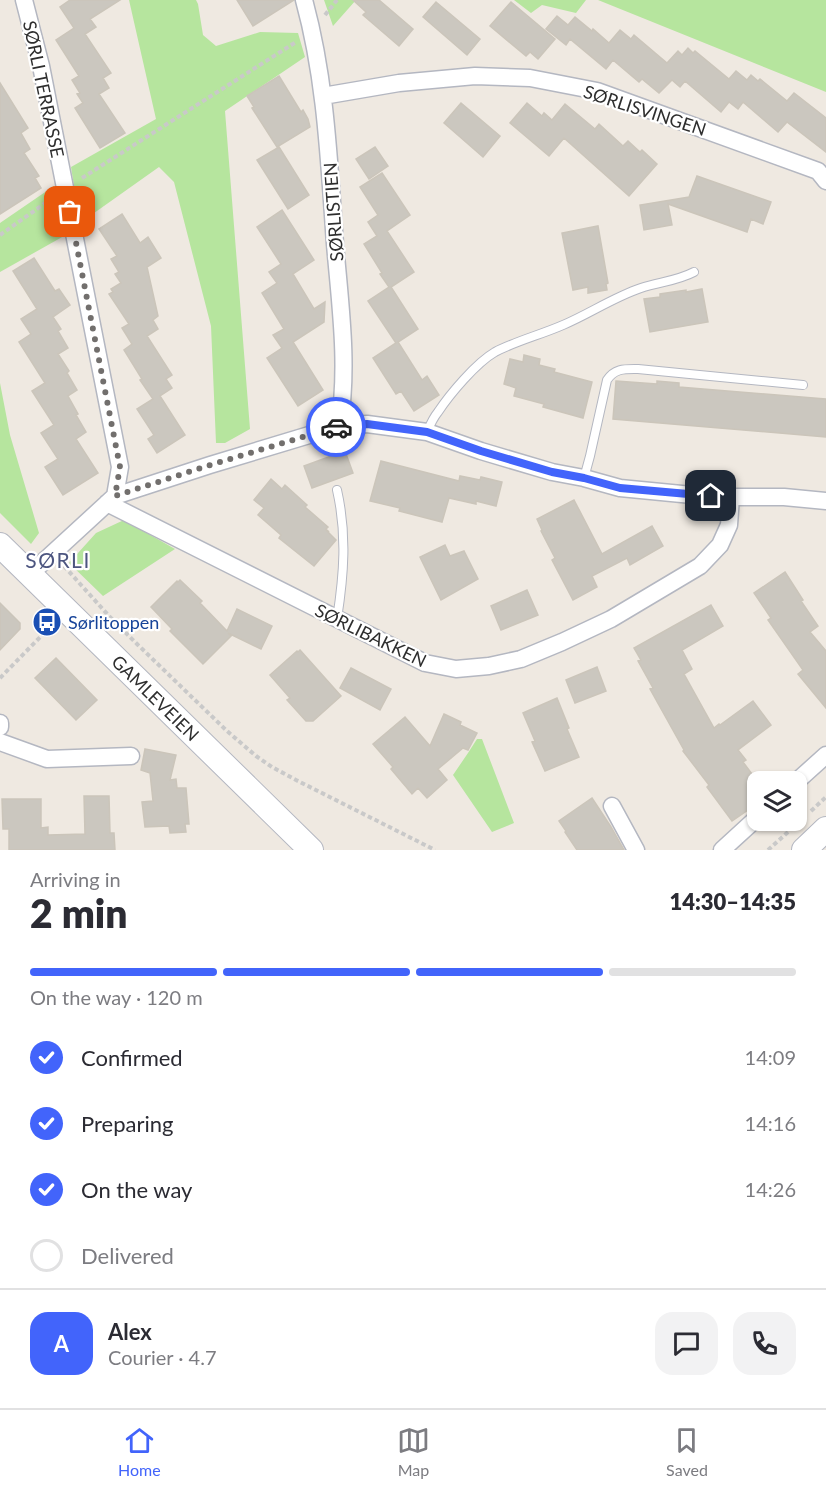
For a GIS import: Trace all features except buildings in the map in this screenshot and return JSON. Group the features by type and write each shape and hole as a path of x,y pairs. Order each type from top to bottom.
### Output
{"street":[{"name":"SØRLI TERRASSE","path":"24,0 41,66 120,467 111,499"},
{"name":"SØRLISTIEN","path":"304,0 323,96 343,348 342,406 339,426"},
{"name":"SØRLISVINGEN","path":"323,96 399,83 475,76 530,78 597,91 823,175"},
{"path":"29,574 111,499 210,465 339,426 367,424 427,432 542,469 620,488 692,495 784,497 826,501"},
{"name":"SØRLIBAKKEN","path":"111,499 425,663 456,669 489,666 521,659 562,642 610,619 700,566 720,546 729,525 731,497"},
{"name":"GAMLEVEIEN","path":"0,545 311,850"},
{"path":"0,742 47,759 131,756"},
{"path":"807,772 826,755"},
{"path":"612,806 636,850"},
{"path":"722,850 747,827"},
{"path":"804,850 826,829"}],"lane":[{"path":"427,432 437,412 462,382 493,353 564,325 630,292 682,278 694,272"},
{"path":"584,478 607,380 614,372 621,369 803,385"},
{"path":"337,490 342,510 344,536 342,584 337,619"}],"path":[{"path":"0,235 66,188 312,32 337,0"},
{"path":"63,566 137,644 256,756 296,780 435,850"},
{"path":"0,678 66,610"}],"green space":[{"path":"129,0 196,0 203,35 216,46 260,32 298,33 305,57 225,111 250,429 225,443 216,443 211,326 174,182 159,167 80,223 71,167 156,119"},
{"path":"324,0 356,0 333,26"},
{"path":"514,0 586,0 576,13 542,5 531,13"},
{"path":"598,0 826,0 826,92"},
{"path":"54,186 64,236 0,272 0,223"},
{"path":"0,383 10,435 39,533 31,544 0,513"},
{"path":"124,520 175,549 103,596 69,563 96,533"},
{"path":"477,739 482,739 514,823 492,832 453,775"}],"way so far":[{"path":"70,212 120,467 115,496 336,427"}],"place":[{"name":"Sørlitoppen","path":"47,622"}],"district":[{"name":"SØRLI","path":"58,559"}],"route":[{"path":"336,427 367,424 427,432 552,472 620,488 711,496"}]}
